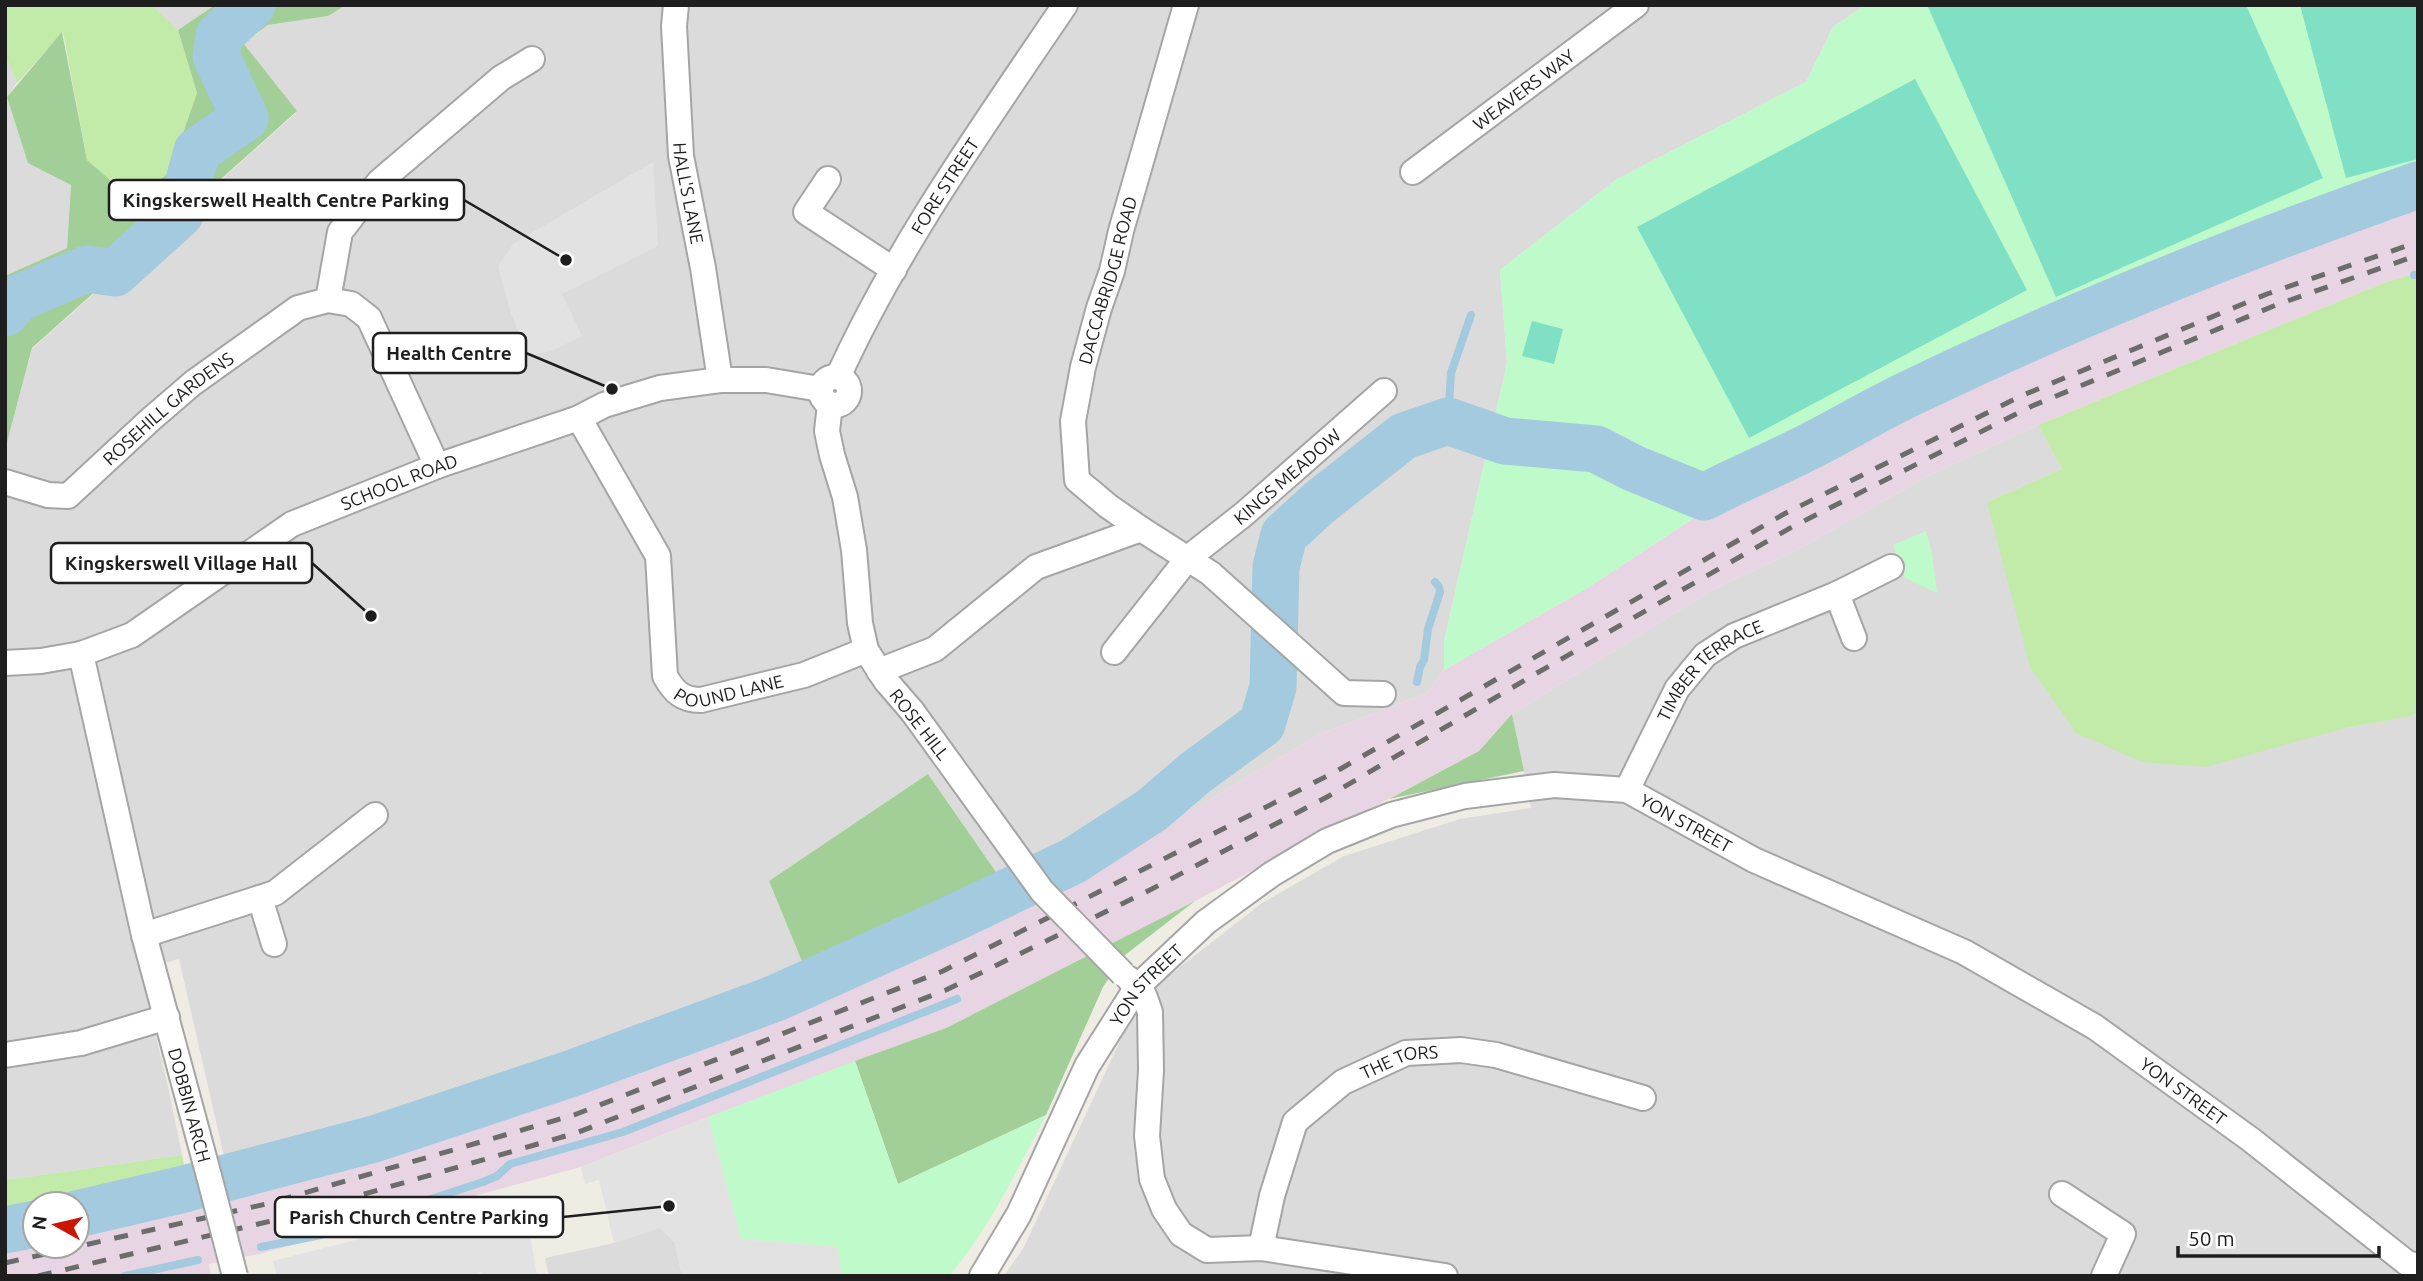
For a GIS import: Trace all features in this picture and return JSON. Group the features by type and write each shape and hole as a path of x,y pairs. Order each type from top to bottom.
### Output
{"street":[{"name":"HALL'S LANE","path":"676,5 674,26 681,156 703,268 720,380"},
{"name":"FORE STREET","path":"829,390 863,323 960,161 1065,5"},
{"name":"DACCABRIDGE ROAD","path":"1186,5 1083,368 1073,421 1077,480 1108,506 1210,573 1344,693 1383,694"},
{"name":"WEAVERS WAY","path":"1413,172 1636,5"},
{"path":"437,466 369,318 351,304 328,300 340,232 379,182 500,78 533,59"},
{"path":"828,179 806,212 894,270"},
{"name":"ROSEHILL GARDENS","path":"5,482 48,495 68,496 193,383 298,308 328,300"},
{"name":"SCHOOL ROAD","path":"5,663 41,662 81,654 132,635 292,524 437,466 579,418 604,405 660,388 720,380 766,380 829,390"},
{"name":"ROSE HILL","path":"829,390 827,431 845,497 854,550 860,623 866,650 1042,891 1130,981"},
{"name":"KINGS MEADOW","path":"1114,652 1188,558 1244,514 1384,391"},
{"name":"POUND LANE","path":"579,418 658,556 665,676 673,691 687,700 701,701 804,675 866,650"},
{"path":"879,671 935,649 1036,567 1141,529"},
{"name":"TIMBER TERRACE","path":"1627,790 1677,689 1705,656 1734,636 1837,594 1891,567"},
{"path":"1837,594 1854,638"},
{"name":"DOBBIN ARCH","path":"81,654 144,935 235,1276"},
{"name":"YON STREET","path":"982,1276 1019,1214 1087,1066 1130,981 1272,874 1327,841 1391,815 1465,796 1554,785 1627,790 1754,860 1964,952 2095,1027 2250,1139 2404,1268"},
{"path":"144,935 275,893 375,815"},
{"path":"260,898 274,944"},
{"path":"1130,981 1144,995 1150,1012 1151,1069 1147,1136 1152,1179 1164,1209 1181,1234 1208,1250 1261,1248 1445,1276"},
{"path":"5,1055 81,1043 167,1017"},
{"name":"THE TORS","path":"1261,1248 1272,1196 1295,1122 1343,1082 1406,1053 1461,1050 1496,1055 1643,1097"},
{"path":"2062,1194 2123,1234 2104,1276"}],"shaded area":[{"path":"152,5 215,5 178,30"},
{"path":"346,5 1865,5 1833,27 1806,82 1617,179 1500,270 1507,363 1444,641 1444,670 1427,693 1318,735 1197,807 1012,895 929,775 769,881 812,986 455,1123 231,1187 179,959 140,970 182,1155 5,1179 5,450 32,349 297,112 243,44 268,25 328,16"},
{"path":"5,54 17,83 7,97 71,184 67,248 5,276"},
{"path":"653,162 658,246 562,294 582,336 551,351 529,356 510,311 498,266 514,243"},
{"path":"2418,190 2418,273 2386,282 2038,425 1928,476 1793,552 1712,590 1512,714 1479,751 1195,901 946,1028 581,1167 259,1254 209,1264 211,1276 5,1276 5,1234 21,1231 21,1260 91,1260 91,1217 191,1198 455,1123 812,986 1012,895 1197,807 1318,735 1427,693 1444,670 1589,587 1706,510 1843,439 2005,345 2291,229"},
{"path":"2038,425 2062,469 1987,502 2345,728 2410,716 2418,712 2418,1276 1004,1276 1024,1247 1126,1028 1161,982 1262,903 1344,856 1460,819 1531,808 1512,714 1712,590 1793,552 1928,476"},
{"path":"708,1117 741,1239 837,1247 842,1276 682,1276 675,1243 660,1228 614,1243 599,1180 585,1184 581,1167"},
{"path":"524,1197 537,1276 483,1276 482,1272 470,1276 277,1276 273,1261"},
{"path":"660,1227 675,1243 682,1276 549,1276 545,1258 614,1243"}],"green space":[{"path":"5,5 152,5 178,30 197,93 169,173 132,199 87,160 63,32 17,83 5,54"},
{"path":"215,5 346,5 328,16 268,25 243,43 297,111 32,348 5,450 5,276 67,248 71,185 28,163 7,97 62,32 87,160 132,199 169,173 197,93 178,30"},
{"path":"1865,5 2418,5 2418,190 2291,229 2005,345 1843,439 1706,510 1589,587 1444,670 1444,641 1507,363 1500,270 1617,179 1806,82 1833,27"},
{"path":"2246,5 2323,178 2056,297 1928,7"},
{"path":"2300,5 2418,5 2418,159 2346,178"},
{"path":"1915,79 2027,290 1749,438 1637,227"},
{"path":"2418,273 2418,712 2411,716 2345,728 2206,767 2142,762 2076,733 2030,667 1987,502 2062,469 2038,425 2386,282"},
{"path":"1532,321 1563,329 1554,364 1522,356"},
{"path":"1926,531 1937,593 1905,578 1893,545"},
{"path":"1512,714 1524,771 1389,799 1479,751"},
{"path":"928,774 1012,895 812,986 769,881"},
{"path":"1195,901 1125,955 1103,987 1046,1115 898,1184 855,1061 946,1028"},
{"path":"855,1061 898,1184 1046,1115 990,1218 949,1276 842,1276 836,1247 741,1239 708,1117"},
{"path":"182,1155 191,1198 91,1217 91,1190 21,1190 21,1231 5,1234 5,1179"}],"waterway":[{"path":"5,313 18,298 87,269 115,273 180,214 197,151 245,118 216,56 219,36 252,5"},
{"path":"91,1211 374,1139 570,1074 776,998 1073,861 1152,810 1195,773 1262,724 1273,687 1276,567 1284,535 1320,502 1404,436 1448,421 1505,441 1596,449 1633,468 1704,497 1978,361 2227,256 2418,185"},
{"path":"1448,421 1451,373 1471,315"},
{"path":"1417,682 1424,660 1428,629 1440,592 1435,582"},
{"path":"261,1247 321,1235 483,1182 497,1176 510,1164 623,1132 957,999"},
{"path":"5,1230 21,1227"},
{"path":"125,1276 198,1260"}],"railway":[{"path":"5,1263 266,1204 574,1115 943,971 1335,772 1784,514 2021,396 2267,294 2418,242"},
{"path":"38,1276 271,1221 576,1133 946,990 1146,892 1327,797 1792,527 2032,406 2276,305 2418,255"}],"place":[{"name":"Kingskerswell Health Centre Parking","path":"566,260"},
{"name":"Health Centre","path":"612,389"},
{"name":"Kingskerswell Village Hall","path":"371,616"},
{"name":"Parish Church Centre Parking","path":"669,1206"}]}
